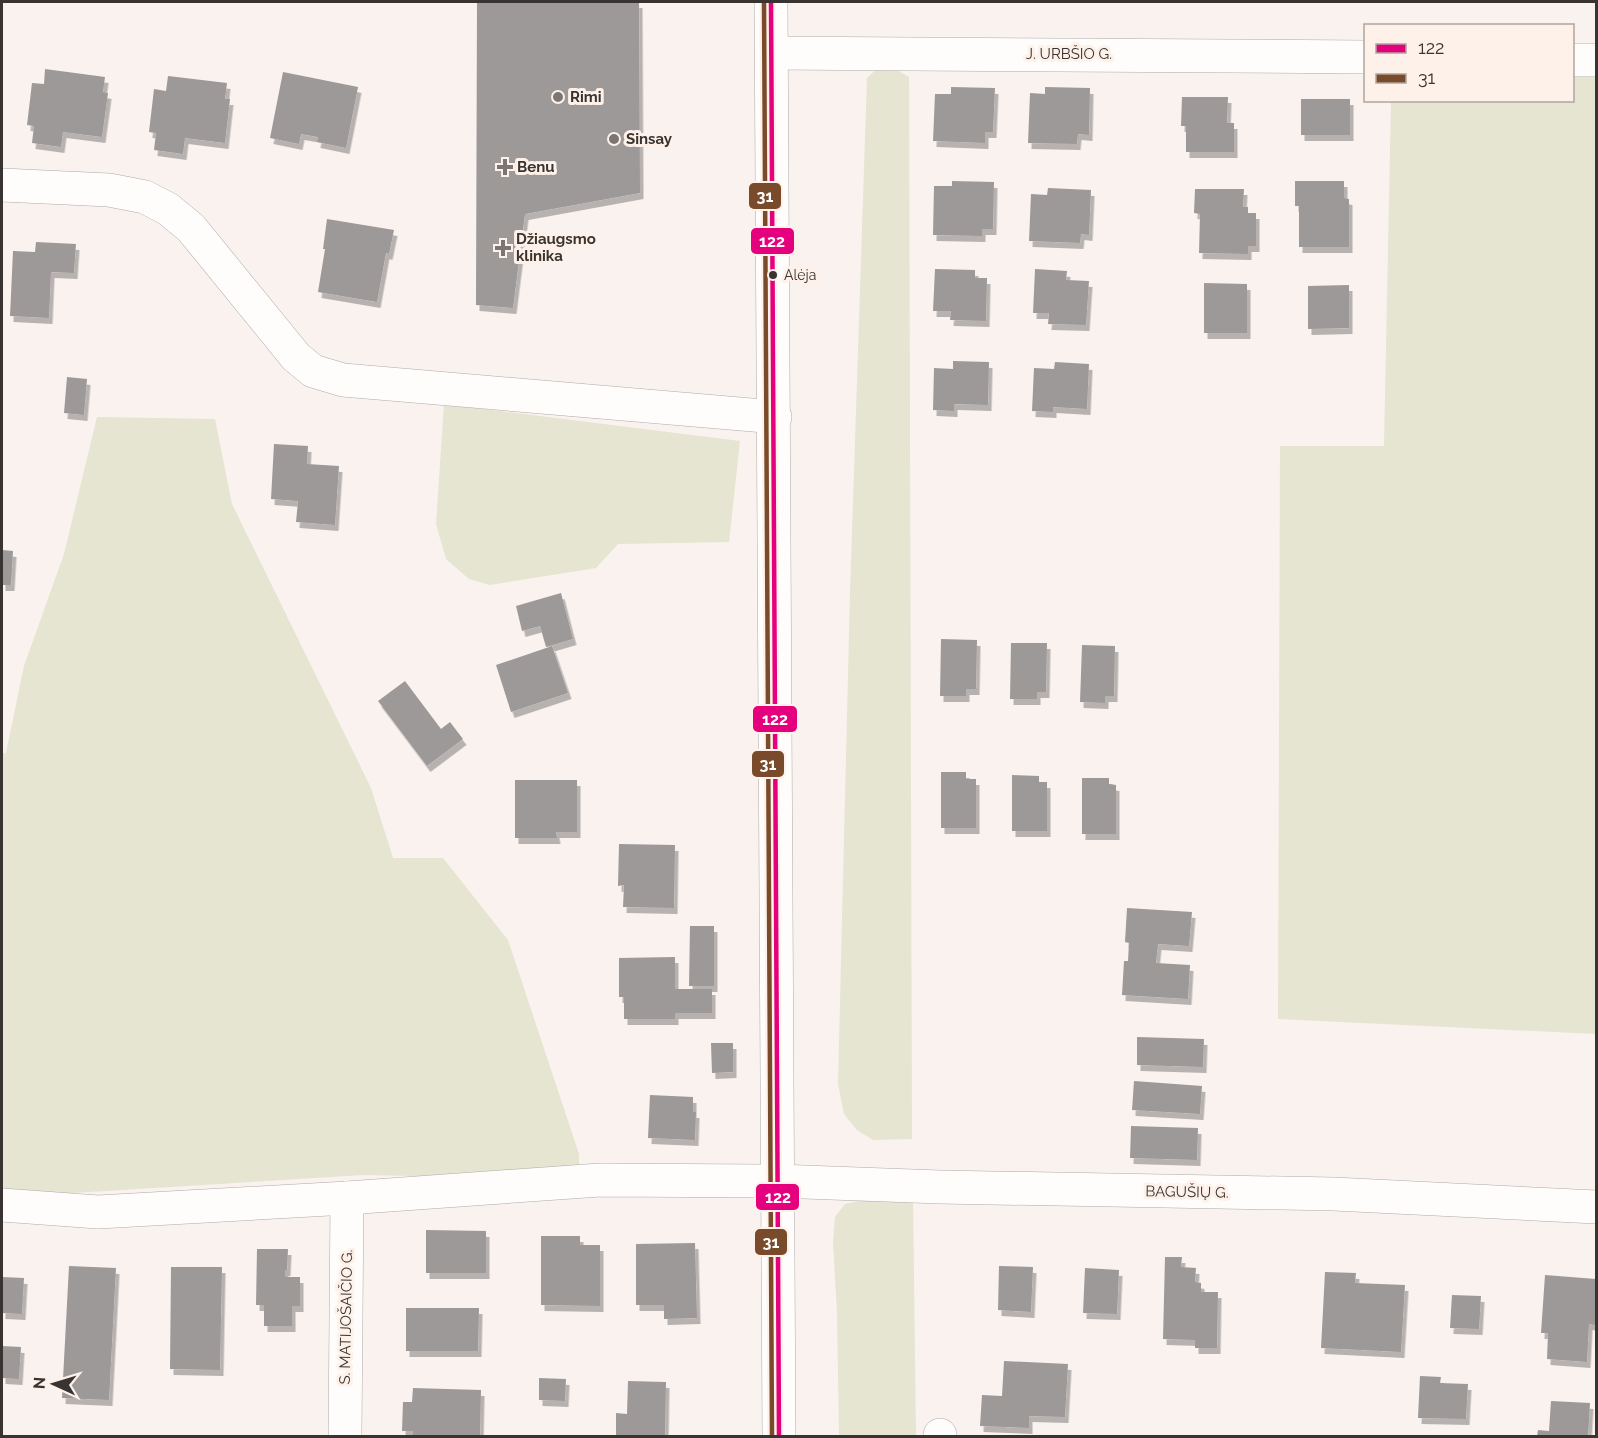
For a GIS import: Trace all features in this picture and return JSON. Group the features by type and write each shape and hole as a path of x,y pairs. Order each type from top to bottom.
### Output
{"street":[{"path":"771,2 779,1437"},
{"name":"J. URBŠIO G.","path":"772,53 1364,57"},
{"path":"1574,60 1596,60"},
{"path":"2,185 109,190 146,197 168,209 191,228 296,357 313,371 343,380 775,417"},
{"name":"BAGUŠIŲ G.","path":"2,1205 98,1212 347,1198 600,1180 777,1181 940,1187 1335,1194 1596,1207"},
{"name":"S. MATIJOŠAIČIO G.","path":"345,1437 347,1198"}],"green space":[{"path":"879,67 895,69 909,77 912,1139 873,1140 857,1130 844,1114 838,1084 850,593 867,78"},
{"path":"1574,74 1596,74 1596,1034 1278,1019 1280,446 1384,446 1391,102 1574,102"},
{"path":"444,404 740,441 729,542 618,544 596,568 490,585 469,579 446,559 436,524"},
{"path":"97,417 215,419 232,504 371,788 393,858 443,858 508,940 579,1154 579,1169 518,1178 363,1175 40,1195 38,1223 2,1222 2,753 6,753 24,666 64,554"},
{"path":"913,1198 916,1436 839,1436 837,1312 833,1242 835,1217 845,1204 868,1199"}],"building":[{"name":"Rimi","path":"477,2 639,2 640,193 525,214 513,308 476,305"},
{"path":"45,69 105,77 103,92 108,93 102,137 63,132 61,147 32,143 34,126 27,125 32,83 44,84"},
{"path":"283,72 358,87 346,148 317,142 318,137 301,134 299,144 270,138"},
{"path":"168,76 227,83 225,99 230,99 225,143 185,138 183,154 154,150 156,133 149,132 154,89 166,91"},
{"path":"951,87 995,88 993,132 985,132 985,143 933,141 935,94 951,94"},
{"path":"1045,87 1090,88 1089,135 1078,134 1077,144 1028,143 1030,93 1045,94"},
{"path":"1182,97 1228,97 1227,123 1234,123 1234,152 1186,152 1186,126 1181,126"},
{"path":"1301,99 1350,99 1350,135 1301,135"},
{"path":"952,181 994,182 993,229 982,229 982,236 933,235 934,186 952,186"},
{"path":"1295,181 1344,181 1344,198 1349,199 1349,247 1299,247 1299,206 1295,206"},
{"path":"1048,188 1091,190 1089,235 1081,234 1080,243 1029,241 1031,194 1047,195"},
{"path":"1195,189 1244,189 1243,207 1248,207 1248,213 1256,213 1256,246 1248,246 1248,254 1199,253 1200,214 1194,213"},
{"path":"327,219 394,230 389,254 386,253 377,302 318,292"},
{"path":"36,242 76,244 74,273 51,272 49,318 10,316 13,251 35,252"},
{"path":"935,269 975,270 975,278 987,278 986,321 950,320 951,311 933,311"},
{"path":"1035,269 1067,271 1066,280 1089,281 1086,325 1048,324 1049,313 1033,313"},
{"path":"1204,283 1247,284 1247,333 1204,333"},
{"path":"1349,285 1349,328 1308,329 1308,286"},
{"path":"953,361 989,362 988,405 954,404 954,411 933,410 934,368 953,369"},
{"path":"1055,362 1089,364 1087,409 1053,407 1053,412 1032,411 1034,368 1054,369"},
{"path":"67,377 87,379 84,415 64,413"},
{"path":"274,444 308,446 307,464 339,466 335,525 296,522 298,501 271,499"},
{"path":"2,550 13,551 11,585 2,585"},
{"path":"561,593 573,639 546,647 540,626 522,631 516,606"},
{"path":"941,639 977,640 976,689 966,689 966,696 940,696"},
{"path":"1011,643 1047,643 1046,692 1037,692 1037,699 1010,699"},
{"path":"1082,645 1115,646 1114,696 1105,696 1105,703 1080,702"},
{"path":"552,646 568,693 511,712 496,665"},
{"path":"405,681 441,729 450,722 463,739 427,766 378,701"},
{"path":"941,772 966,772 966,779 976,779 976,828 941,828"},
{"path":"1012,775 1039,776 1039,782 1047,782 1047,831 1012,831"},
{"path":"1082,778 1109,778 1109,784 1116,785 1116,834 1082,834"},
{"path":"515,780 577,780 577,832 556,832 557,838 515,838"},
{"path":"619,844 675,845 674,908 623,907 624,885 618,886"},
{"path":"1127,908 1192,912 1189,946 1158,944 1156,963 1190,965 1188,999 1122,995 1124,961 1128,961 1129,943 1125,942"},
{"path":"690,926 714,926 714,986 689,986"},
{"path":"675,957 675,989 712,989 712,1013 675,1013 675,1019 624,1019 624,997 619,997 619,958"},
{"path":"1137,1037 1204,1039 1203,1067 1137,1065"},
{"path":"711,1043 733,1043 733,1072 712,1073"},
{"path":"1134,1081 1202,1086 1200,1114 1132,1110"},
{"path":"650,1095 693,1097 693,1112 696,1112 695,1140 648,1138"},
{"path":"1131,1126 1198,1128 1197,1160 1130,1158"},
{"path":"426,1230 486,1231 486,1273 426,1273"},
{"path":"541,1236 580,1236 580,1245 600,1245 600,1306 541,1305"},
{"path":"695,1243 697,1318 664,1319 664,1305 636,1305 636,1244"},
{"path":"257,1249 288,1249 285,1277 300,1277 300,1306 292,1306 292,1326 264,1326 264,1305 256,1305"},
{"path":"1165,1257 1182,1257 1181,1267 1196,1268 1195,1282 1201,1283 1201,1292 1218,1292 1217,1348 1195,1348 1195,1340 1163,1339"},
{"path":"69,1266 116,1268 109,1400 62,1398"},
{"path":"999,1266 1033,1267 1031,1312 998,1310"},
{"path":"171,1267 222,1267 220,1370 170,1369"},
{"path":"1085,1268 1119,1270 1117,1314 1083,1313"},
{"path":"1325,1272 1356,1273 1355,1283 1405,1285 1401,1352 1321,1348"},
{"path":"1545,1275 1596,1279 1595,1325 1589,1324 1587,1362 1547,1359 1548,1333 1541,1333"},
{"path":"2,1277 24,1278 22,1314 2,1313"},
{"path":"1452,1295 1481,1296 1479,1329 1450,1328"},
{"path":"406,1308 479,1308 478,1351 406,1351"},
{"path":"2,1346 21,1347 19,1379 2,1378"},
{"path":"1004,1361 1068,1364 1065,1417 1029,1416 1029,1428 980,1426 982,1395 1002,1396"},
{"path":"1420,1376 1441,1377 1440,1383 1468,1384 1466,1419 1418,1418"},
{"path":"539,1378 566,1379 565,1401 539,1400"},
{"path":"628,1381 666,1382 665,1436 616,1436 616,1413 627,1414"},
{"path":"413,1388 481,1390 480,1436 412,1436 413,1431 402,1431 403,1402 412,1402"},
{"path":"1551,1401 1590,1403 1588,1436 1537,1436 1538,1430 1549,1431"}],"transit line":[{"name":"31","path":"764,2 772,1436"},
{"name":"122","path":"771,2 779,1436"}],"place":[{"name":"Rimi","path":"558,97"},
{"name":"Sinsay","path":"614,139"},
{"name":"Benu","path":"505,167"},
{"name":"Džiaugsmo klinika","path":"503,248"},
{"name":"Alėja","path":"773,275"}]}
